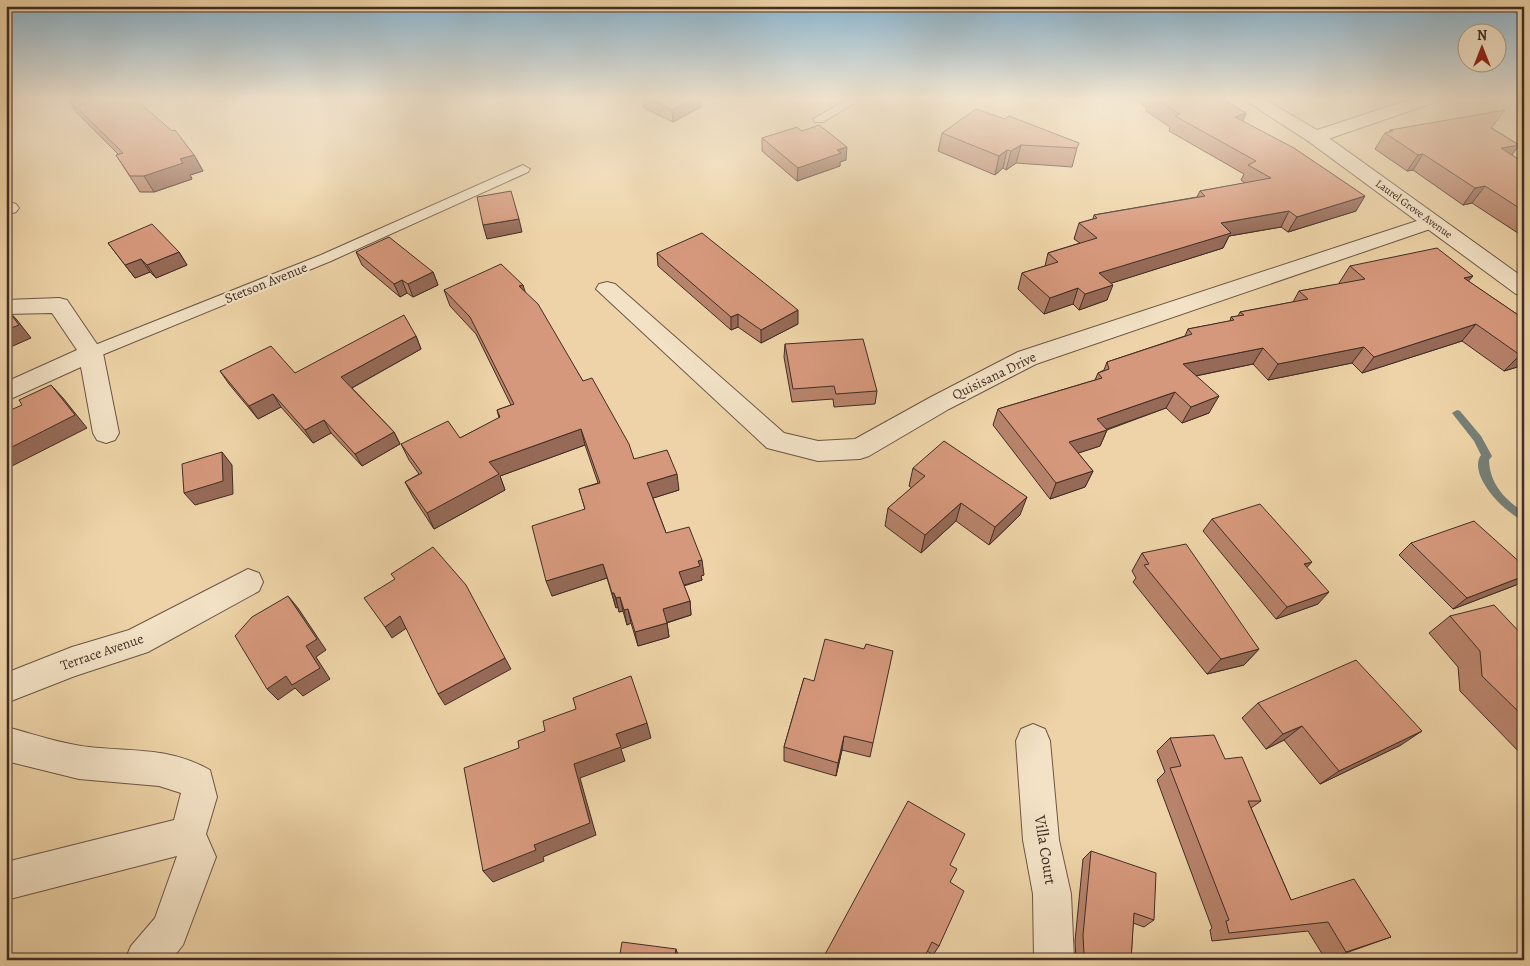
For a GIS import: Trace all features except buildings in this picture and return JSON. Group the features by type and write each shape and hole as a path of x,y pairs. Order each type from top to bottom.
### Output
{"street":[{"name":"Laurel Grove Avenue","path":"1325,144 1524,289"},
{"name":"Quisisana Drive","path":"608,290 776,441 818,451 860,449 940,403 1027,358 1432,222"},
{"path":"6,307 59,305 91,353 106,433"},
{"name":"Stetson Avenue","path":"6,392 91,353"},
{"name":"Terrace Avenue","path":"6,688 72,662 137,642 248,582"},
{"name":"Villa Court","path":"1033,741 1041,840 1052,894 1054,960"},
{"path":"6,744 87,763 160,770 187,776 197,783 199,797 187,835 196,857 169,931 145,960"},
{"path":"6,882 187,835"}],"lane":[{"name":"Stetson Avenue","path":"91,353 326,258 523,169"}],"waterway":[{"path":"1457,413 1478,439 1487,456 1484,458 1484,468 1486,477 1495,493 1508,506 1524,517"}]}
